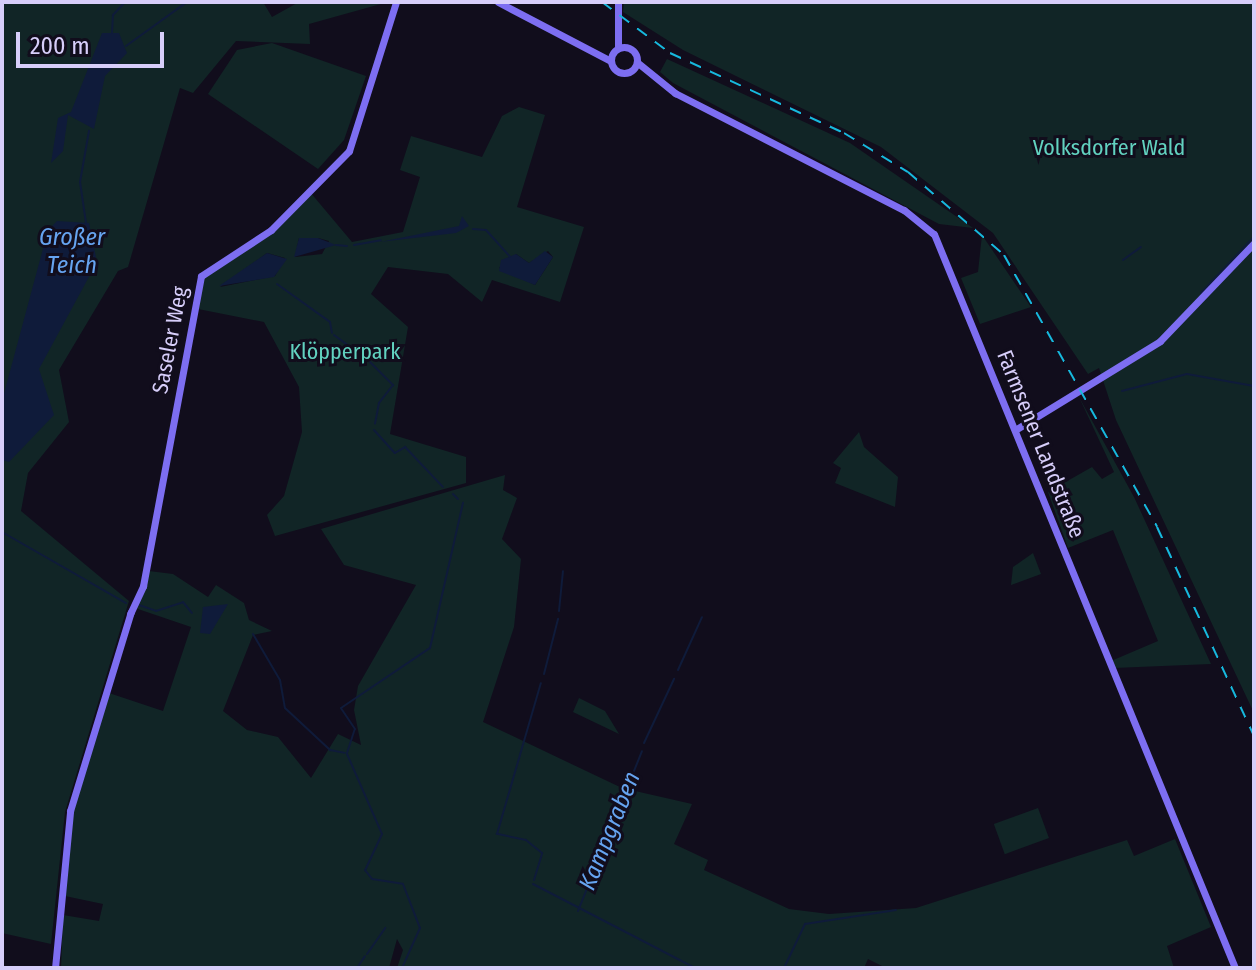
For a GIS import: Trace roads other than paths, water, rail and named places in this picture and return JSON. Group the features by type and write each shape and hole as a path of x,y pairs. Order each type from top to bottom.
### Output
{"street":[{"name":"Saseler Weg","path":"55,968 68,821 146,567 201,276 271,230 349,151 396,2"},
{"name":"Farmsener Landstraße","path":"498,2 596,51 617,53 651,76 927,227 1015,430 1235,968"},
{"path":"617,53 618,2"},
{"name":"Farmsener Landstraße","path":"617,53 621,73 636,66"},
{"path":"1015,430 1160,341 1254,243"}],"water":[{"path":"102,33 119,33 127,53 105,76 94,129 68,115 63,151 51,163 58,118 71,112"},
{"path":"462,216 469,226 456,233 380,242 459,226"},
{"name":"Großer Teich","path":"57,221 89,223 97,262 39,369 54,415 9,462 2,460 2,401 48,230"},
{"path":"299,238 318,238 336,245 294,257"},
{"path":"545,251 553,257 535,285 499,271 501,260 516,254 529,263"},
{"path":"267,253 287,259 274,277 219,286"},
{"path":"228,604 210,634 200,633 203,607"}],"waterway":[{"path":"112,33 113,15 125,2"},
{"path":"126,46 187,2"},
{"path":"86,223 80,182 89,131"},
{"path":"473,229 486,230 510,257"},
{"path":"1201,293 1254,237"},
{"path":"354,245 381,240"},
{"path":"336,245 347,246"},
{"path":"1123,260 1141,247"},
{"path":"277,284 330,322 332,333"},
{"path":"334,335 368,360"},
{"path":"370,362 393,385 379,403 375,424"},
{"path":"1122,391 1187,374 1254,386"},
{"path":"374,430 395,453 405,447 443,487"},
{"path":"453,494 458,499"},
{"path":"347,753 355,729 341,708 430,648 463,503"},
{"path":"2,532 126,603"},
{"path":"559,611 563,571"},
{"path":"139,605 156,611 183,602 192,613"},
{"name":"Kampgraben","path":"678,670 702,617"},
{"path":"544,674 558,619"},
{"path":"253,634 280,680 285,708 330,750 345,753"},
{"name":"Kampgraben","path":"644,743 674,679"},
{"path":"534,880 542,853 526,840 497,834 541,683"},
{"name":"Kampgraben","path":"578,911 642,751"},
{"path":"347,754 382,834 365,870 372,879 403,884 420,928 402,968"},
{"path":"533,884 695,968"},
{"path":"784,968 805,924 896,910"},
{"path":"367,954 385,928"},
{"path":"357,968 365,956"}],"railway":[{"path":"602,2 670,53 844,133 908,172 1004,255 1157,527 1254,736"}],"park label":[{"name":"Volksdorfer Wald","path":"1109,148"},
{"name":"Klöpperpark","path":"345,352"}]}
